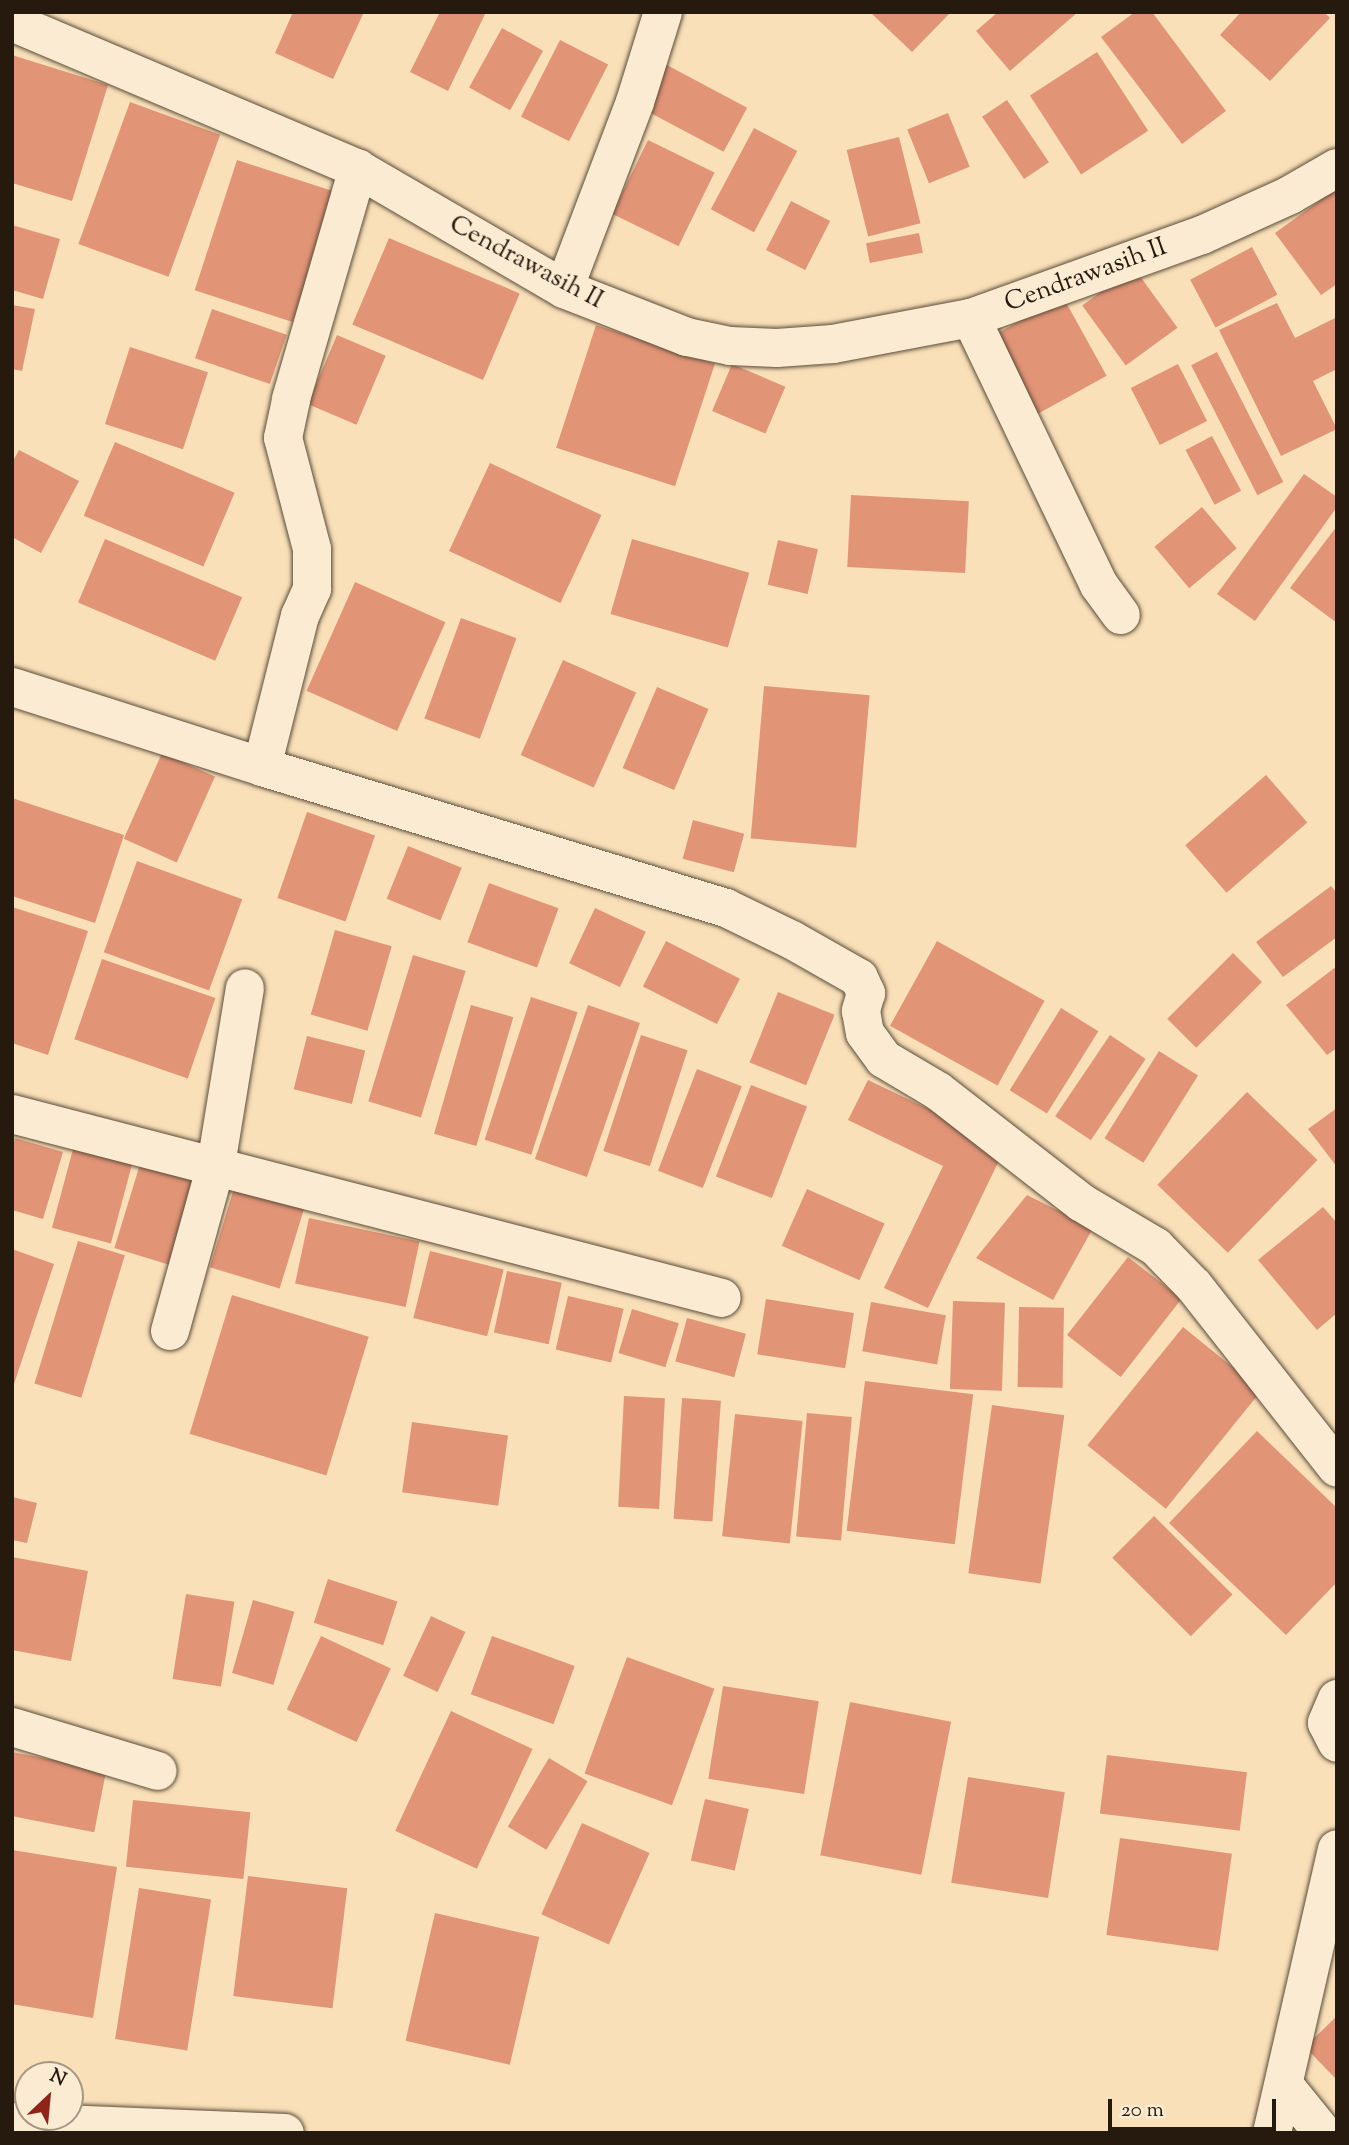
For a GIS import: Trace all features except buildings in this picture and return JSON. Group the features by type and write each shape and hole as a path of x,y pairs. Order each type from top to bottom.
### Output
{"street":[{"path":"564,289 635,102 663,12"},
{"name":"Cendrawasih II","path":"12,22 358,169 564,289 687,337 730,346 777,348 833,344 971,318 1202,235 1290,195 1337,168"},
{"path":"262,767 300,616 312,589 312,549 283,438 291,399 358,169"},
{"path":"971,318 1099,585 1121,615"},
{"path":"12,687 262,767 726,908 792,940 859,978 866,993 861,1011 865,1033 884,1059 938,1091 1082,1203 1156,1247 1194,1286 1337,1468"},
{"path":"170,1331 216,1164 245,988"},
{"path":"12,1114 216,1164 722,1298"},
{"path":"1337,1699 1327,1723 1337,1743"},
{"path":"12,1727 158,1771"},
{"path":"1272,2133 1337,1849"},
{"path":"1284,2085 1323,2133"},
{"path":"84,2127 285,2133"}]}
